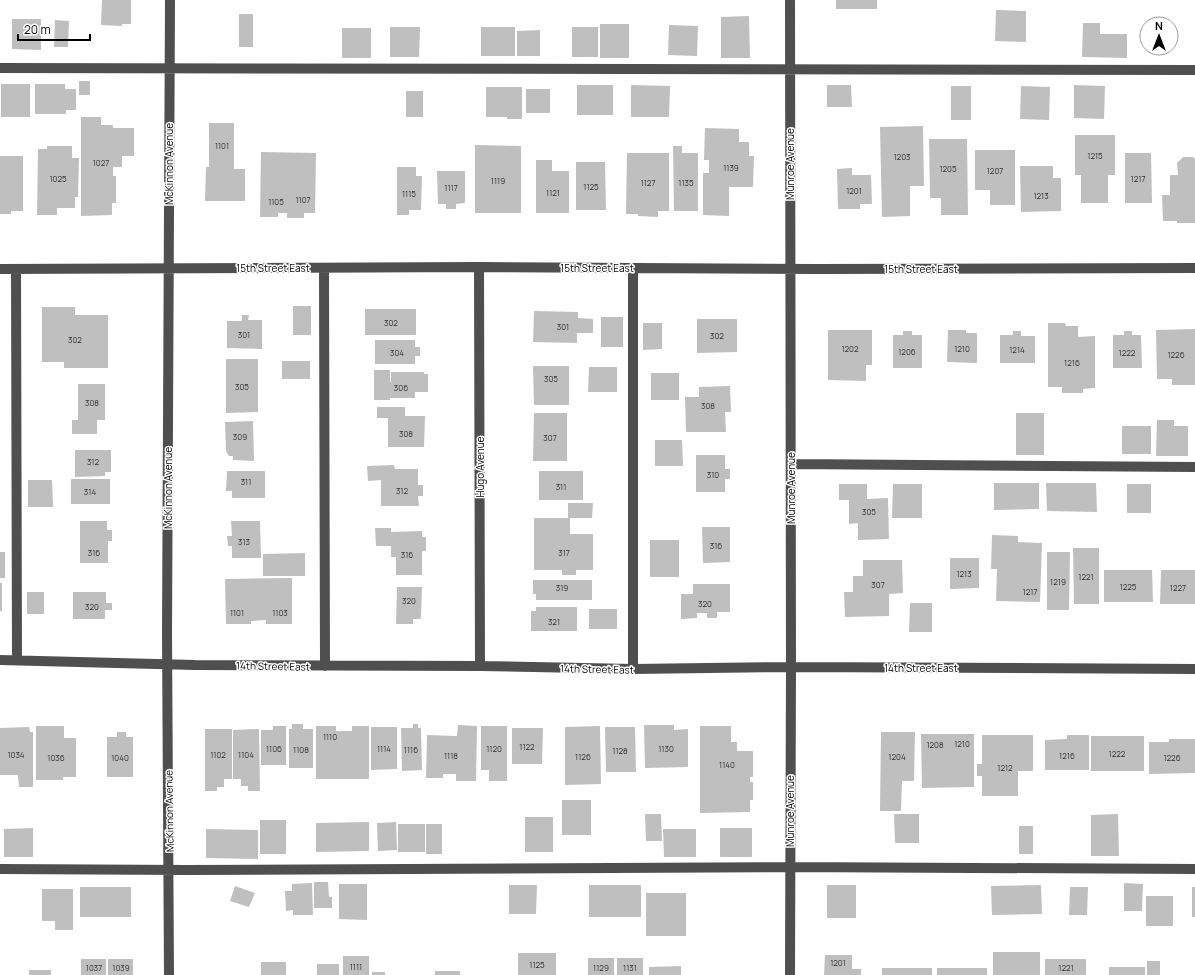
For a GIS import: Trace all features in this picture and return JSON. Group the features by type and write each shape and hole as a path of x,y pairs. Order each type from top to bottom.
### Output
{"street":[{"name":"McKinnon Avenue","path":"169,975 167,664 170,0"},
{"name":"Munroe Avenue","path":"790,0 790,975"},
{"path":"0,68 1195,70"},
{"path":"324,268 325,666"},
{"name":"Hugo Avenue","path":"479,268 480,666"},
{"name":"15th Street East","path":"0,269 1195,268"},
{"path":"16,269 17,660"},
{"path":"633,269 634,669"},
{"path":"791,464 1195,467"},
{"name":"14th Street East","path":"0,660 167,664 480,666 634,669 791,667 1195,669"},
{"path":"0,869 169,870 790,867 1195,869"}],"building":[{"path":"102,0 131,0 131,24 122,24 122,26 101,25"},
{"path":"836,0 877,0 877,9 836,9"},
{"path":"996,10 1026,11 1026,42 995,41"},
{"path":"239,14 253,14 253,47 239,47"},
{"path":"749,16 750,58 721,58 721,17"},
{"path":"12,19 41,19 41,50 12,49"},
{"path":"55,20 69,21 68,47 54,47"},
{"path":"1083,23 1100,23 1100,34 1127,34 1127,58 1082,57"},
{"path":"600,24 629,24 629,58 600,58"},
{"path":"669,25 698,26 697,56 668,55"},
{"path":"390,27 420,27 419,57 390,57"},
{"path":"481,27 515,27 515,56 481,56"},
{"path":"572,27 598,27 598,57 572,57"},
{"path":"342,28 371,28 371,58 342,58"},
{"path":"540,30 540,56 517,56 517,31"},
{"path":"79,81 90,81 90,95 79,95"},
{"path":"1,84 30,84 30,117 1,117"},
{"path":"35,84 65,84 65,89 76,89 76,110 66,110 66,114 35,114"},
{"path":"577,85 613,85 613,115 577,115"},
{"path":"631,85 670,86 669,117 631,117"},
{"path":"827,85 851,85 852,107 827,107"},
{"path":"1074,85 1105,86 1104,119 1074,118"},
{"path":"951,86 971,86 971,120 951,120"},
{"path":"1021,86 1050,87 1049,120 1020,119"},
{"path":"486,87 522,87 522,119 486,117"},
{"path":"526,89 550,89 550,113 526,113"},
{"path":"406,91 423,91 423,117 406,117"},
{"path":"81,117 101,117 101,125 113,125 113,128 134,128 134,156 122,156 122,167 113,167 113,176 116,176 116,203 112,203 112,215 81,216"},
{"path":"209,123 234,123 234,169 245,169 245,201 205,201 206,167 209,167"},
{"path":"923,126 924,186 910,186 910,216 882,217 880,127"},
{"path":"705,128 739,129 739,142 749,142 749,156 754,156 753,187 729,187 729,216 703,215 703,173 709,173 709,160 704,160"},
{"path":"1075,135 1115,135 1115,175 1108,175 1108,203 1081,203 1081,175 1075,175"},
{"path":"929,139 967,139 968,215 941,215 941,198 930,198"},
{"path":"475,145 521,146 521,213 475,213"},
{"path":"47,146 72,146 72,158 79,158 78,197 75,197 75,208 57,208 57,215 37,215 38,149 47,149"},
{"path":"673,146 682,146 682,153 698,153 698,211 674,211"},
{"path":"975,150 1015,150 1015,205 990,205 990,190 975,190"},
{"path":"261,152 316,153 315,213 304,213 304,218 287,218 287,213 278,213 278,217 260,217"},
{"path":"627,153 669,153 669,211 658,211 658,217 626,214"},
{"path":"1125,153 1151,153 1152,203 1125,203"},
{"path":"0,156 23,156 23,211 11,211 11,214 0,214"},
{"path":"1183,157 1193,157 1195,159 1195,223 1163,221 1162,195 1170,195 1170,175 1178,175 1177,163"},
{"path":"536,160 552,160 552,171 569,171 569,213 536,213"},
{"path":"576,162 605,162 606,210 576,210"},
{"path":"1020,166 1053,166 1053,178 1061,178 1061,211 1021,212"},
{"path":"397,167 416,167 416,176 422,176 421,210 409,210 409,215 397,215"},
{"path":"852,168 852,175 871,175 872,204 860,204 860,209 838,209 837,169"},
{"path":"437,171 465,171 465,203 456,204 456,209 446,209 446,204 438,204"},
{"path":"293,306 311,306 311,335 293,335"},
{"path":"42,307 75,307 75,315 108,315 108,368 64,368 64,362 42,362"},
{"path":"365,309 416,309 416,335 365,335"},
{"path":"534,311 578,312 578,318 593,319 593,333 577,333 577,343 533,342"},
{"path":"242,315 249,315 248,320 262,320 262,349 227,348 227,321 242,321"},
{"path":"601,317 623,317 623,347 601,347"},
{"path":"697,319 737,319 737,352 697,353"},
{"path":"643,323 662,323 662,349 643,350"},
{"path":"1048,323 1065,323 1066,326 1078,326 1078,337 1095,336 1095,388 1083,389 1083,393 1062,393 1062,387 1048,387"},
{"path":"1195,329 1195,385 1172,385 1172,379 1157,379 1156,330"},
{"path":"828,330 872,330 872,365 866,365 866,381 828,380"},
{"path":"948,330 966,330 966,333 977,333 977,363 947,362"},
{"path":"903,331 912,331 912,335 922,335 922,368 893,368 893,335 903,335"},
{"path":"1013,331 1021,331 1021,336 1035,336 1035,363 1000,363 1000,335 1013,335"},
{"path":"1124,331 1132,331 1132,335 1141,335 1142,368 1113,368 1113,335 1124,335"},
{"path":"375,340 415,340 415,347 420,347 420,356 415,356 415,364 375,364"},
{"path":"226,359 258,359 258,412 226,413"},
{"path":"282,361 310,361 310,379 282,379"},
{"path":"533,366 569,366 569,405 534,405"},
{"path":"589,367 617,367 617,392 588,392"},
{"path":"374,370 390,370 390,382 391,372 424,372 424,374 428,374 428,392 415,392 415,398 390,398 390,400 374,400"},
{"path":"651,373 679,373 679,400 651,400"},
{"path":"78,384 105,384 105,420 97,420 97,434 72,434 72,420 78,420"},
{"path":"730,386 731,412 725,412 726,432 686,432 685,397 699,397 699,387"},
{"path":"377,407 405,407 405,416 425,416 424,447 388,447 388,418 377,418"},
{"path":"534,413 567,413 567,461 533,461"},
{"path":"1016,413 1044,413 1044,455 1016,455"},
{"path":"1157,420 1174,420 1174,426 1188,426 1188,456 1156,456"},
{"path":"253,421 254,461 233,460 233,456 229,456 226,451 225,422"},
{"path":"1122,426 1151,426 1151,454 1122,454"},
{"path":"655,440 682,440 683,466 655,466"},
{"path":"75,450 111,450 111,472 105,472 105,476 75,477"},
{"path":"696,455 725,455 725,469 730,469 730,479 725,479 725,492 696,492"},
{"path":"394,465 395,469 418,469 418,485 423,485 423,496 418,496 419,506 381,506 381,480 368,481 367,466"},
{"path":"227,471 265,471 265,498 232,498 232,491 226,491"},
{"path":"539,471 583,471 583,500 539,500"},
{"path":"71,479 110,479 110,504 71,504"},
{"path":"28,480 52,480 53,507 28,507"},
{"path":"994,483 1039,483 1039,509 994,510"},
{"path":"1046,483 1096,483 1097,512 1047,511"},
{"path":"839,484 867,484 867,499 888,498 889,539 858,540 858,523 849,524 849,500 839,500"},
{"path":"893,484 922,484 922,518 892,518"},
{"path":"1127,484 1151,484 1151,513 1127,513"},
{"path":"568,503 593,503 592,518 570,518 570,534 593,534 593,570 576,570 576,575 562,575 562,570 534,570 534,518 568,518"},
{"path":"80,521 107,521 107,530 112,530 112,541 108,541 108,563 80,563"},
{"path":"231,521 260,521 261,558 232,558 232,546 228,546 227,536 232,536"},
{"path":"702,527 730,527 730,562 703,563"},
{"path":"375,528 391,528 391,532 422,531 422,537 426,537 426,551 422,551 422,575 396,575 396,557 391,557 391,546 376,546"},
{"path":"992,535 1018,536 1018,542 1042,543 1040,602 996,601 997,569 991,569"},
{"path":"650,540 679,540 679,577 650,577"},
{"path":"1073,548 1099,548 1099,604 1074,604"},
{"path":"0,552 5,552 5,578 0,578"},
{"path":"1047,552 1070,552 1069,610 1047,610"},
{"path":"305,553 305,576 263,576 263,554"},
{"path":"950,558 979,558 979,588 950,589"},
{"path":"863,560 902,560 903,593 889,594 889,616 845,617 844,592 853,592 853,576 863,576"},
{"path":"1104,570 1152,570 1153,602 1104,602"},
{"path":"1161,570 1195,570 1195,604 1160,604"},
{"path":"292,578 292,624 266,624 266,620 251,621 251,624 226,624 225,579"},
{"path":"533,580 592,580 592,600 536,600 536,594 533,594"},
{"path":"0,583 2,583 2,611 0,611"},
{"path":"693,584 730,584 730,612 717,612 717,618 707,618 707,613 697,613 697,618 681,619 681,594 693,594"},
{"path":"397,587 422,587 421,617 420,619 413,619 413,624 396,624"},
{"path":"27,592 44,592 44,614 27,614"},
{"path":"73,592 106,592 106,603 112,603 112,610 105,610 105,619 73,619"},
{"path":"910,603 932,603 932,632 909,632"},
{"path":"536,607 577,607 577,631 531,631 531,611 536,611"},
{"path":"589,609 617,609 617,629 589,629"},
{"path":"292,724 303,724 303,729 313,729 313,768 289,768 289,729 292,729"},
{"path":"413,724 418,724 418,728 421,728 422,770 402,771 401,728 413,728"},
{"path":"458,725 477,726 476,781 456,781 456,774 443,774 443,778 426,778 427,735 457,736"},
{"path":"644,725 674,725 674,730 688,729 688,767 645,768"},
{"path":"36,726 64,726 64,738 76,738 76,777 63,777 63,780 36,780"},
{"path":"273,726 286,726 286,765 261,765 261,730 273,730"},
{"path":"316,726 336,726 336,731 352,731 352,726 369,726 369,779 316,779"},
{"path":"481,726 507,726 507,781 489,781 489,770 481,770"},
{"path":"600,726 601,784 565,785 565,727"},
{"path":"700,726 731,726 731,742 737,742 737,751 753,751 753,777 750,777 750,782 753,782 753,800 750,800 750,812 700,813"},
{"path":"29,727 30,732 33,732 33,787 19,787 18,775 0,775 0,728"},
{"path":"371,727 397,727 397,769 371,770"},
{"path":"605,727 635,727 636,772 606,772"},
{"path":"512,728 543,728 542,764 512,764"},
{"path":"205,729 232,729 232,779 224,779 224,787 217,787 217,791 205,791"},
{"path":"259,729 260,791 248,791 248,786 241,786 241,779 233,779 233,730"},
{"path":"117,732 126,732 126,737 133,737 133,777 107,777 107,737 117,737"},
{"path":"881,732 915,732 914,781 902,781 901,811 880,811"},
{"path":"921,734 974,734 974,787 922,788"},
{"path":"982,735 1033,735 1033,771 1018,771 1018,796 982,796 982,776 977,776 977,764 982,764"},
{"path":"1067,735 1089,735 1089,770 1045,770 1045,740 1067,739"},
{"path":"1091,736 1144,736 1144,771 1091,771"},
{"path":"1169,739 1195,739 1195,773 1149,774 1149,742 1169,742"},
{"path":"562,800 591,800 591,835 562,835"},
{"path":"645,814 661,814 662,841 646,841"},
{"path":"894,814 919,814 919,843 895,843"},
{"path":"1118,814 1119,856 1091,856 1091,815"},
{"path":"525,817 553,817 553,852 525,852"},
{"path":"260,820 286,820 286,854 260,854"},
{"path":"369,822 369,851 316,852 316,823"},
{"path":"396,822 397,850 378,851 377,823"},
{"path":"398,824 425,824 425,852 398,852"},
{"path":"426,824 442,824 442,854 426,854"},
{"path":"1019,826 1033,826 1033,854 1019,854"},
{"path":"33,828 33,857 4,857 4,829"},
{"path":"720,828 752,828 752,857 720,857"},
{"path":"206,829 258,830 258,859 206,858"},
{"path":"663,829 696,829 696,857 664,857"},
{"path":"314,882 328,882 329,897 332,897 332,908 314,908"},
{"path":"312,883 313,915 293,915 293,910 286,911 285,891 292,891 292,884"},
{"path":"1124,883 1143,884 1142,911 1124,911"},
{"path":"339,884 367,884 367,920 339,919"},
{"path":"509,885 537,885 536,914 509,914"},
{"path":"589,885 641,885 641,917 589,917"},
{"path":"827,885 856,885 856,918 827,918"},
{"path":"1041,885 1042,914 992,915 991,886"},
{"path":"235,886 255,893 249,907 230,901"},
{"path":"80,887 131,887 131,917 80,917"},
{"path":"1070,887 1088,887 1087,915 1069,915"},
{"path":"1192,887 1195,887 1195,917 1192,917"},
{"path":"42,889 73,889 73,930 55,930 55,921 42,921"},
{"path":"646,893 686,893 686,936 646,936"},
{"path":"1146,896 1173,896 1173,926 1146,926"},
{"path":"993,952 1040,952 1040,975 993,975"},
{"path":"518,953 556,953 556,975 518,975"},
{"path":"825,955 852,955 852,969 861,969 861,975 824,975"},
{"path":"343,956 369,956 369,975 343,975"},
{"path":"588,958 614,958 614,975 588,975"},
{"path":"617,958 643,958 643,975 617,975"},
{"path":"81,959 106,959 106,975 81,975"},
{"path":"108,959 133,959 133,975 108,975"},
{"path":"1045,959 1086,959 1086,975 1045,975"},
{"path":"1147,961 1160,961 1160,975 1147,975"},
{"path":"261,962 286,962 286,975 261,975"},
{"path":"317,964 339,964 339,975 317,975"},
{"path":"681,966 681,975 649,975 649,967"},
{"path":"1109,967 1145,967 1145,975 1109,975"},
{"path":"882,968 932,968 932,975 882,975"},
{"path":"937,968 987,968 987,975 937,975"},
{"path":"29,970 51,970 51,975 29,975"},
{"path":"435,971 460,971 460,975 435,975"},
{"path":"372,972 385,972 385,975 372,975"}]}
